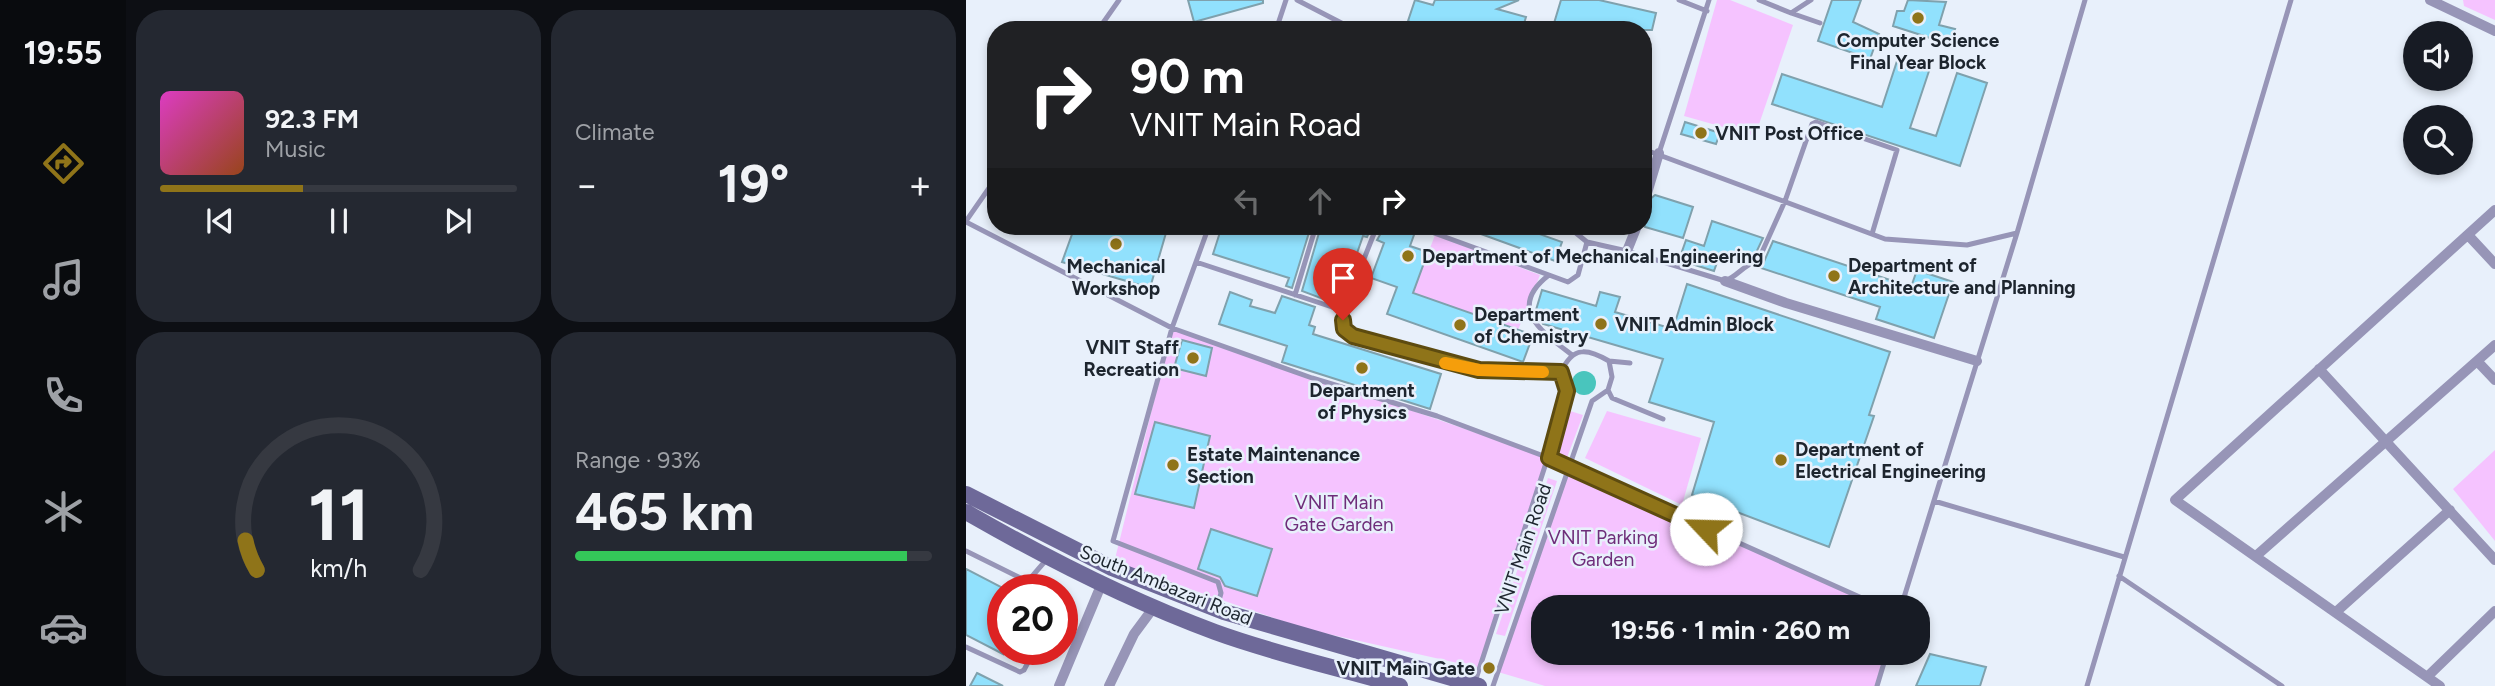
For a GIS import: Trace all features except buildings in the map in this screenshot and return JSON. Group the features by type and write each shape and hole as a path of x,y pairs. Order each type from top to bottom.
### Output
{"main road":[{"path":"966,494 1112,568 1216,609 1477,685"},
{"name":"South Ambazari Road","path":"966,512 1047,559 1218,633 1399,686"}],"street":[{"path":"2430,0 2495,31"},
{"path":"2457,0 2459,13"},
{"path":"1652,175 1658,153"},
{"path":"2440,686 2175,500 2495,210"},
{"path":"1627,251 1633,235"},
{"path":"2468,235 2495,264"},
{"path":"1725,281 1786,303 1978,361"},
{"path":"2256,556 2495,345"},
{"path":"2477,361 2495,380"},
{"path":"2319,369 2495,560"},
{"path":"2336,612 2450,510"},
{"path":"1059,686 1102,583"},
{"path":"1113,683 1134,634 1154,607"},
{"path":"2427,677 2495,611"},
{"path":"1382,683 1390,661"}],"lane":[{"path":"1104,21 1119,0"},
{"path":"1279,21 1286,0"},
{"path":"1297,0 1338,21"},
{"path":"1679,0 1707,10"},
{"path":"1658,153 1709,0"},
{"path":"1759,0 1820,23"},
{"path":"1791,13 1811,0"},
{"path":"1905,595 2017,233 2085,0"},
{"path":"2087,686 2291,0"},
{"path":"1580,235 1587,242 1627,251 1725,281 1749,263 1758,261 1785,201 1812,124 1816,122 1895,147 1897,150 1871,234"},
{"path":"1652,151 1885,239 1966,244 2017,233"},
{"path":"987,191 966,221 987,232"},
{"path":"993,235 1172,328 1312,378 1437,416 1549,458 1855,595"},
{"path":"1206,235 1172,328 1113,541 1218,582 1221,593 1216,609"},
{"path":"1295,295 1313,235"},
{"path":"1373,235 1343,312 1344,329 1353,336 1452,365 1479,370 1561,372 1572,355 1593,351 1609,361 1630,363"},
{"path":"1440,235 1568,282 1578,275 1587,242"},
{"path":"1196,262 1343,312"},
{"path":"1549,275 1535,286 1529,303 1533,321 1572,355"},
{"path":"1609,361 1612,377 1608,390 1612,398 1663,419"},
{"name":"VNIT Main Road","path":"1477,685 1549,458 1567,391 1561,372"},
{"name":"VNIT Main Road","path":"1493,686 1592,401 1608,390"},
{"path":"1934,501 2124,557"},
{"path":"966,551 1014,574"},
{"path":"1034,574 1047,559"},
{"path":"2119,576 2283,686"},
{"path":"966,648 987,657"},
{"path":"1006,665 1020,671 1027,665"},
{"path":"1877,686 1883,665"}],"green space":[{"path":"1717,0 1730,0 1793,25 1755,136 1684,116"},
{"path":"2463,0 2495,0 2495,20 2464,6"},
{"path":"1435,235 1540,275 1518,330 1413,293"},
{"name":"VNIT Main Gate Garden","path":"1172,328 1549,458 1480,668 1306,629 1114,563"},
{"path":"1570,411 1583,415 1565,463 1555,457"},
{"path":"1607,411 1701,438 1682,505 1585,458"},
{"path":"2495,450 2495,541 2453,489"},
{"name":"VNIT Parking Garden","path":"1568,467 1855,595 1531,595 1531,665 1883,665 1877,686 1545,686 1498,672"},
{"path":"1548,478 1557,481 1505,636 1496,634"}],"shaded area":[{"path":"1584,371 1593,374 1596,383 1593,392 1584,395 1575,392 1572,383 1575,374"}],"slow traffic":[{"path":"1445,363 1479,370 1543,372"}],"place":[{"name":"Computer Science Final Year Block","path":"1918,18"},
{"name":"VNIT Post Office","path":"1701,133"},
{"name":"Mechanical Workshop","path":"1116,244"},
{"name":"Department of Mechanical Engineering","path":"1408,256"},
{"name":"Department of Architecture and Planning","path":"1834,276"},
{"name":"VNIT Admin Block","path":"1601,324"},
{"name":"Department of Chemistry","path":"1460,325"},
{"name":"VNIT Staff Recreation","path":"1193,358"},
{"name":"Department of Physics","path":"1362,368"},
{"name":"Department of Electrical Engineering","path":"1781,460"},
{"name":"Estate Maintenance Section","path":"1173,465"},
{"name":"VNIT Main Gate","path":"1489,668"}],"route":[{"path":"1343,320 1344,329 1353,336 1452,365 1479,370 1561,372 1567,391 1549,458 1706,529"}]}
